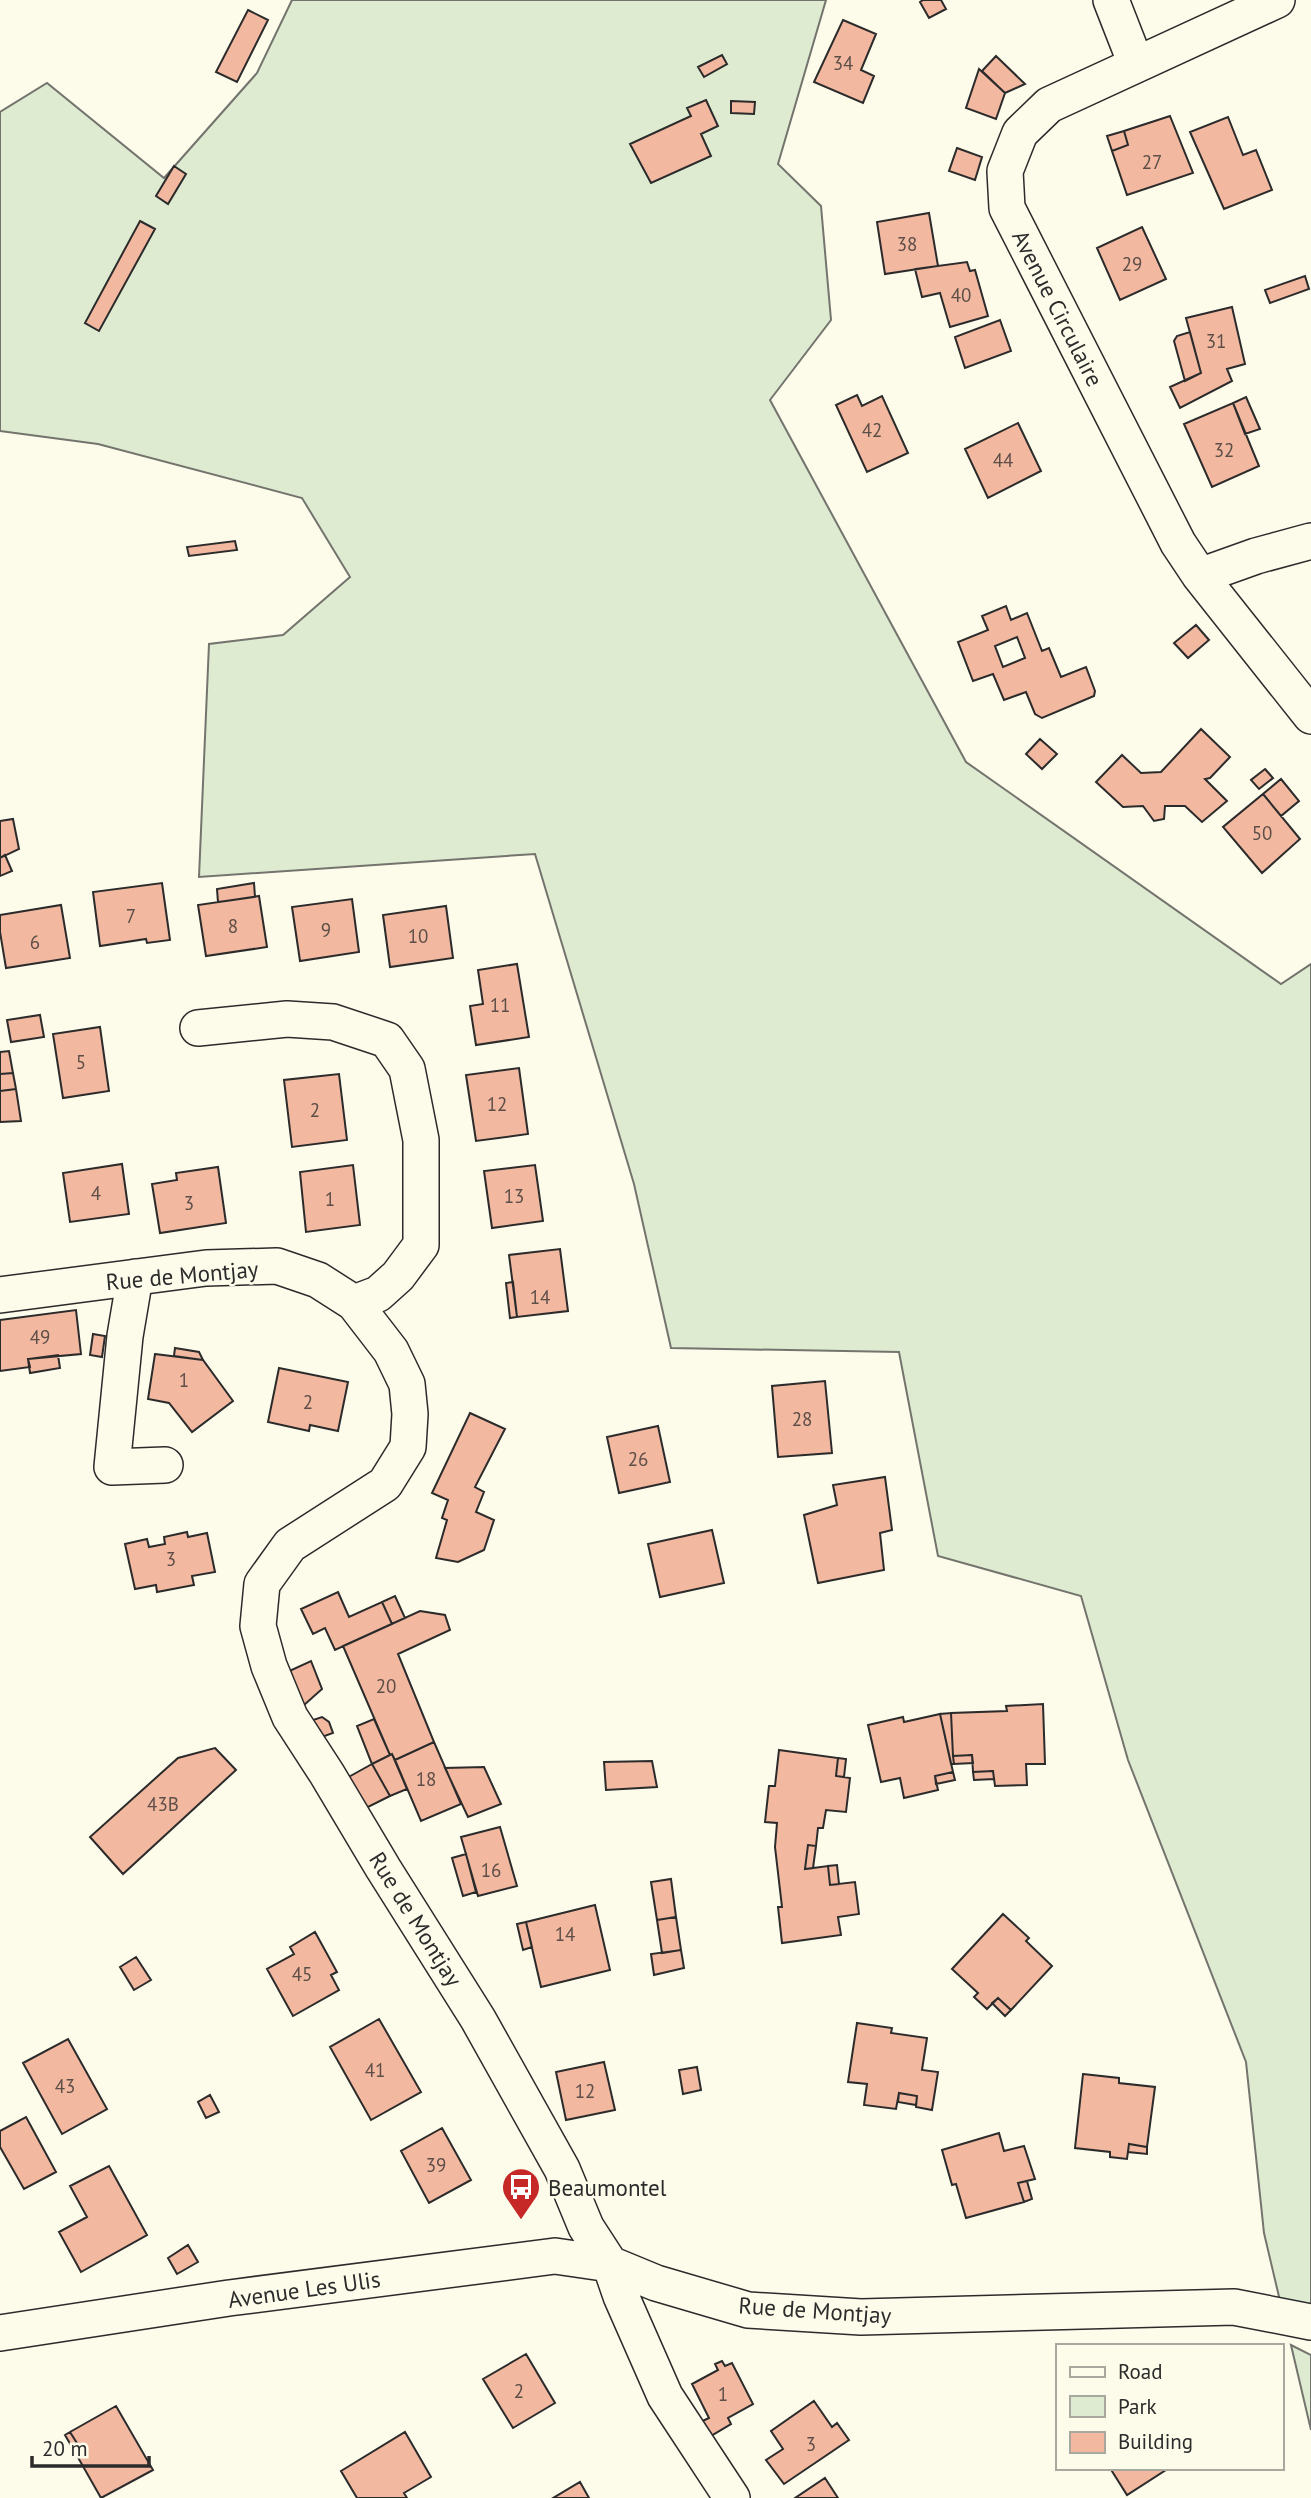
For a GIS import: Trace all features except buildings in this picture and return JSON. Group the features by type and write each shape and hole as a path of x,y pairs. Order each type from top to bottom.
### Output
{"street":[{"path":"1111,0 1136,64"},
{"name":"Avenue Circulaire","path":"1277,0 1049,105 1020,133 1005,171 1007,208 1178,542 1200,576 1311,716"},
{"path":"1200,576 1256,556 1311,541"},
{"path":"198,1028 287,1019 332,1022 387,1040 407,1069 421,1140 421,1245 398,1276 378,1294 354,1303"},
{"name":"Rue de Montjay","path":"0,1295 206,1268 277,1266 318,1280 354,1303 391,1351 407,1384 410,1414 408,1447 385,1484 290,1545 262,1584 258,1626 289,1717 478,2018 562,2169 586,2227 610,2264 656,2283 748,2310 861,2317 1234,2307 1311,2322"},
{"path":"135,1278 125,1336 112,1467 165,1465"},
{"name":"Avenue Les Ulis","path":"0,2333 243,2296 555,2256 610,2264"},
{"path":"610,2264 625,2307 665,2396 732,2498"}],"green space":[{"path":"292,0 826,0 778,164 821,206 831,320 770,400 966,762 1281,984 1311,964 1311,2311 1280,2301 1264,2233 1246,2062 1128,1760 1081,1596 938,1556 899,1352 671,1348 634,1184 535,854 199,877 209,644 283,635 350,577 302,498 98,444 0,431 0,112 47,83 164,178 257,73"},
{"path":"1291,2345 1311,2355 1311,2430"}],"place":[{"name":"Beaumontel","path":"521,2221"}]}
